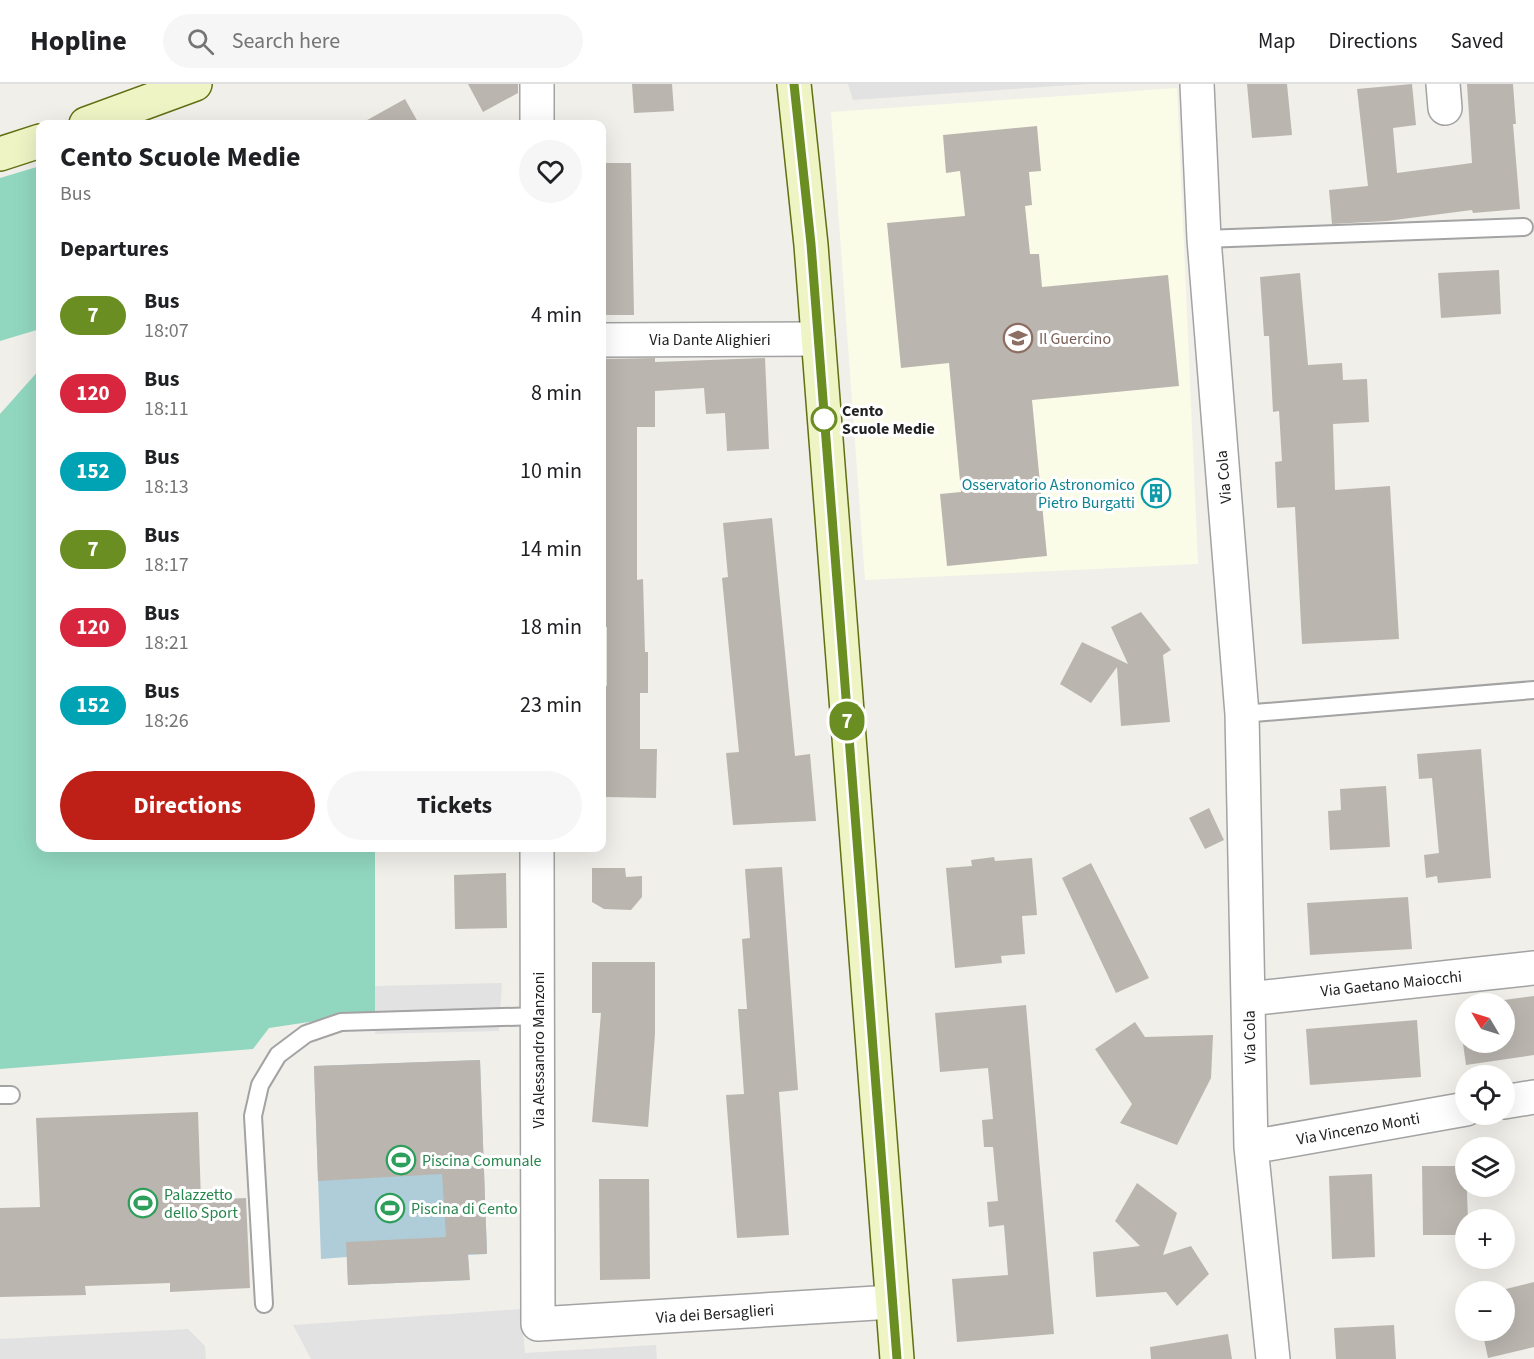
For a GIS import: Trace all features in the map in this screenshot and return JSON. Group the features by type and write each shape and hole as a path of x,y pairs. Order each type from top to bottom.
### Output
{"street":[{"path":"97,120 195,84"},
{"path":"537,84 537,120"},
{"path":"794,84 818,339 897,1359"},
{"name":"Via Cola","path":"1197,84 1204,239 1242,714 1251,1147 1274,1359"},
{"path":"0,154 36,142"},
{"name":"Via Dante Alighieri","path":"606,340 818,339"},
{"name":"Via Alessandro Manzoni","path":"537,852 538,1324"},
{"name":"Via Gaetano Maiocchi","path":"1248,999 1534,968"},
{"path":"1515,1100 1534,1097"},
{"name":"Via Vincenzo Monti","path":"1251,1147 1455,1111"},
{"name":"Via dei Bersaglieri","path":"538,1324 892,1302"}],"lane":[{"path":"1204,239 1524,226"},
{"path":"1242,714 1534,690"},
{"path":"264,1304 253,1116 260,1085 278,1055 306,1034 341,1022 538,1016"}],"shaded area":[{"path":"848,84 1087,84 853,100"},
{"name":"Il Guercino","path":"1177,88 1198,564 865,580 831,112"},
{"path":"502,983 499,1031 375,1034 375,986"},
{"path":"521,1309 525,1353 656,1345 657,1359 311,1359 293,1325"},
{"path":"188,1329 205,1346 206,1359 0,1359 0,1339"}],"green space":[{"path":"36,167 36,330 0,341 0,178"},
{"path":"36,374 36,852 375,852 375,1012 269,1028 253,1049 0,1069 0,414"}],"water":[{"name":"Piscina Comunale","path":"480,1060 487,1254 468,1255 469,1280 348,1285 347,1257 321,1259 314,1066"}],"building":[{"path":"468,84 518,84 518,93 483,112"},
{"path":"632,84 672,84 674,111 634,113"},
{"path":"1247,84 1287,84 1292,135 1252,138"},
{"path":"1412,84 1416,125 1393,128 1397,173 1472,163 1467,84 1513,84 1516,124 1513,124 1520,209 1473,213 1472,210 1387,221 1332,224 1329,190 1368,186 1357,89"},
{"path":"405,99 417,120 367,120"},
{"path":"1037,126 1041,171 1029,172 1032,205 1025,206 1030,254 1039,254 1042,287 1168,275 1179,386 1032,400 1047,556 947,566 940,494 961,492 949,363 901,368 887,223 965,216 960,171 946,173 943,135"},
{"path":"606,163 631,163 634,315 606,315"},
{"path":"1499,270 1501,314 1441,318 1438,273"},
{"path":"1300,273 1308,365 1342,363 1343,380 1367,379 1369,422 1333,424 1335,490 1390,486 1399,639 1302,644 1295,507 1277,508 1275,462 1282,461 1279,411 1273,412 1269,336 1264,336 1260,277"},
{"path":"655,358 655,362 765,358 769,449 727,451 725,413 706,414 704,388 655,391 655,427 637,427 637,580 643,579 645,652 648,652 648,693 640,693 640,749 657,749 656,798 606,797 606,359"},
{"name":"Osservatorio Astronomico Pietro Burgatti","path":"1156,479 1166,483 1170,493 1166,503 1156,507 1146,503 1142,493 1146,483"},
{"path":"772,518 795,756 810,754 816,821 733,825 726,753 739,752 722,578 728,577 723,523"},
{"path":"1141,612 1171,650 1163,655 1170,722 1121,726 1117,667 1091,703 1060,684 1082,642 1128,664 1111,627"},
{"path":"1481,749 1491,878 1438,883 1437,876 1426,878 1424,855 1439,853 1432,778 1419,779 1417,754"},
{"path":"1386,786 1390,847 1330,850 1328,811 1341,810 1340,789"},
{"path":"1209,808 1224,840 1205,849 1189,818"},
{"path":"994,857 995,861 1032,858 1037,915 1022,916 1025,954 1001,956 1002,963 955,968 946,868 972,866 971,860"},
{"path":"1091,863 1149,978 1116,993 1062,878"},
{"path":"782,867 798,1090 779,1092 789,1235 737,1238 726,1095 744,1094 738,1009 747,1009 742,939 750,938 745,869"},
{"path":"592,868 625,868 626,877 642,876 642,897 631,910 604,909 592,902"},
{"path":"506,873 507,928 455,929 454,875"},
{"path":"1408,897 1412,949 1310,955 1307,903"},
{"path":"592,962 655,962 655,1034 648,1127 592,1122 601,1013 592,1013"},
{"path":"1534,996 1534,1055 1466,1065 1464,1053 1515,1053 1515,999"},
{"path":"1026,1005 1054,1334 957,1342 952,1279 1008,1275 1004,1225 989,1227 987,1202 998,1201 993,1147 984,1147 982,1120 993,1119 988,1068 940,1072 935,1013"},
{"path":"1417,1020 1421,1077 1310,1085 1306,1029"},
{"path":"1135,1022 1145,1037 1213,1035 1211,1078 1177,1145 1120,1123 1132,1104 1095,1049"},
{"name":"Piscina Comunale","path":"480,1060 487,1254 468,1254 470,1280 348,1285 346,1242 446,1237 442,1174 318,1181 314,1066"},
{"name":"Palazzetto dello Sport","path":"198,1112 201,1200 246,1198 250,1288 170,1292 170,1283 85,1286 86,1295 0,1297 0,1208 40,1207 36,1118"},
{"path":"1422,1166 1455,1166 1455,1197 1467,1197 1468,1209 1455,1209 1455,1235 1423,1235"},
{"path":"1372,1174 1375,1257 1332,1259 1329,1176"},
{"path":"599,1179 649,1179 650,1279 600,1280"},
{"path":"1137,1183 1177,1213 1163,1255 1191,1246 1209,1274 1177,1306 1166,1292 1096,1297 1093,1252 1140,1246 1115,1221"},
{"path":"1534,1282 1534,1347 1488,1358 1484,1341 1515,1341 1515,1287"},
{"path":"1394,1325 1396,1359 1336,1359 1334,1328"},
{"path":"1228,1334 1232,1359 1151,1359 1150,1347"}],"bus line":[{"name":"7","path":"794,84 811,244 897,1359"}],"place":[{"name":"Il Guercino","path":"1018,338"},
{"name":"Cento Scuole Medie","path":"824,419"},
{"name":"Osservatorio Astronomico Pietro Burgatti","path":"1156,493"},
{"name":"Piscina Comunale","path":"401,1160"},
{"name":"Palazzetto dello Sport","path":"143,1203"},
{"name":"Piscina di Cento","path":"390,1208"}]}
